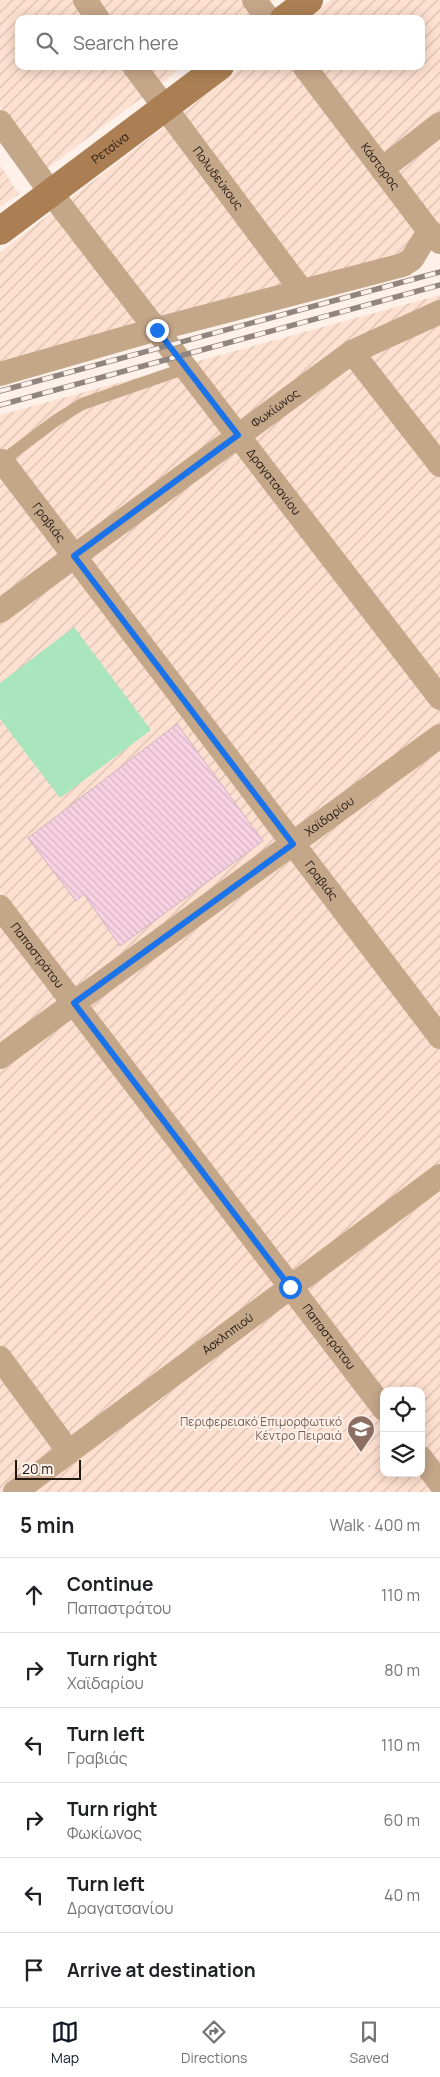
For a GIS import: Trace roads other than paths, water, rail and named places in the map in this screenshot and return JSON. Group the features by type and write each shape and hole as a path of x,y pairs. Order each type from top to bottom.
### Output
{"main road":[{"path":"289,15 309,0"},
{"name":"Ρετσίνα","path":"0,231 215,70"}],"street":[{"path":"84,0 95,15"},
{"path":"254,0 265,15"},
{"name":"Πολυδεύκους","path":"137,70 302,291"},
{"name":"Κάστορος","path":"302,291 403,265 412,259 435,236 307,70"},
{"name":"Δραγατσανίου","path":"0,122 51,193 440,698"},
{"path":"382,168 440,124"},
{"path":"0,374 302,291"},
{"name":"Φωκίωνος","path":"0,611 352,352 440,312"},
{"path":"352,352 440,465"},
{"name":"Γραβιάς","path":"1,462 440,1037"},
{"name":"Χαϊδαρίου","path":"0,1058 440,736"},
{"name":"Παπαστράτου","path":"0,907 380,1404"},
{"name":"Ασκληπιού","path":"16,1492 440,1176"},
{"path":"0,1358 69,1452"},
{"path":"425,1463 440,1483"}],"lane":[{"path":"1,462 55,421 82,404 186,368"}],"railway":[{"path":"0,391 440,272"},
{"path":"0,405 440,285"}],"place":[{"name":"Περιφερειακό Επιμορφωτικό Κέντρο Πειραιά","path":"361,1453"}]}
